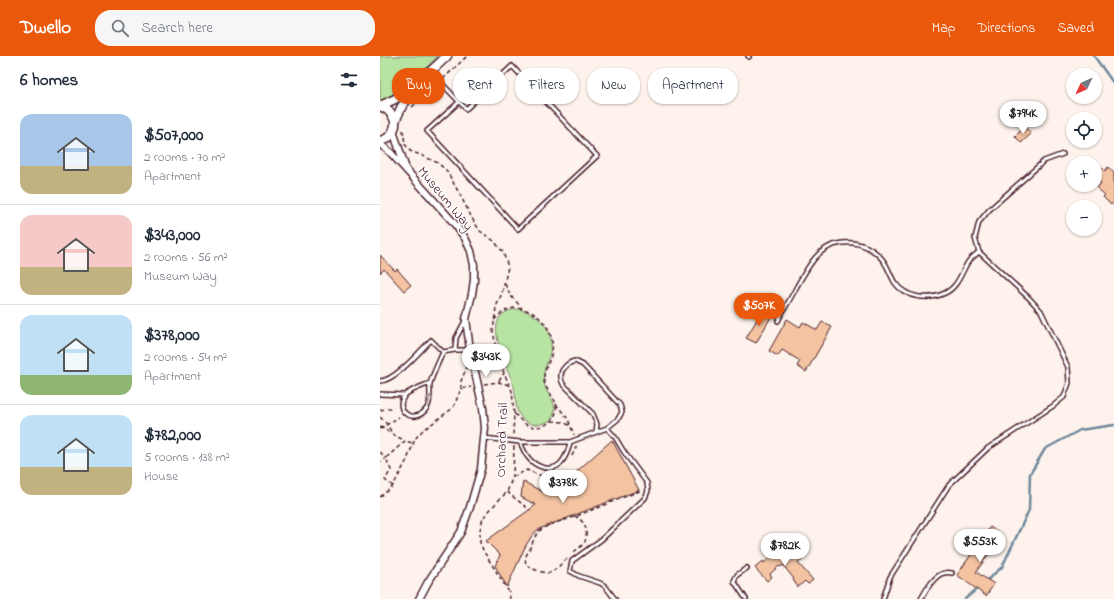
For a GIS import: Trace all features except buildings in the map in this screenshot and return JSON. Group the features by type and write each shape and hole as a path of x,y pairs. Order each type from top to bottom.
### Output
{"street":[{"path":"435,68 447,56"},
{"path":"380,106 392,100"},
{"path":"394,121 404,104"},
{"path":"380,106 390,111 393,115 395,126 390,136 380,143 406,169"},
{"name":"Museum Way","path":"393,131 406,169 454,223 465,238 471,252 474,265 474,280 466,319 470,350 483,408 484,438 481,469 470,507 461,532 428,582 419,599"}],"lane":[{"path":"512,66 597,156 518,229 427,131 459,102 466,109 512,66"},
{"path":"445,87 453,96"},
{"path":"883,599 890,577 949,485 988,448 1053,406 1064,397 1069,383 1068,367 1041,311 979,252 975,238 979,222 989,210 1044,161 1063,154"},
{"path":"778,321 808,266 816,256 825,249 838,243 849,242 868,247 883,260 895,283 901,289 917,297 926,298 944,294 953,288 969,260 979,252"},
{"path":"455,350 456,338 466,319"},
{"path":"380,382 398,373 431,340 443,352"},
{"path":"443,352 470,350"},
{"path":"405,395 402,402 402,409 404,413 409,416 421,414 429,406 431,393 430,383 443,352"},
{"path":"484,438 520,442 570,442 607,428 618,419 622,412 620,405 582,365 575,360 569,362 562,370 561,378 563,384 593,414 597,424 596,432"},
{"path":"380,394 405,395 430,383"},
{"path":"607,428 647,483 648,491 645,498 602,539 572,561 570,571 579,576 600,582 615,599"},
{"path":"520,442 527,456 537,465 544,468 560,464 569,449 570,442"},
{"path":"746,599 734,582 737,575 747,568"},
{"path":"921,599 937,575 945,572 952,573"}],"path":[{"name":"Orchard Trail","path":"403,124 402,130 406,144 410,151 438,163 446,171 480,231 494,241 503,252 508,267 505,284 496,307 493,331 497,352 512,391 514,413 512,477 507,492 483,518 480,530 480,542 484,552 509,592 510,599"},
{"path":"505,284 513,299 524,309"},
{"path":"494,320 506,310 520,308 539,316 545,324 550,334 552,351 545,371 544,380 546,388 568,419 571,426 576,448 569,462"},
{"path":"380,497 393,486 408,460 415,439 422,431 453,408 461,389 461,381 466,369 466,363"},
{"path":"498,382 504,373"},
{"path":"461,389 498,382 510,385"},
{"path":"514,413 523,423 530,426 545,426 552,421 556,412 556,404"},
{"path":"380,410 394,407"},
{"path":"380,417 387,424 393,434"},
{"path":"399,417 381,428 405,441 414,443"},
{"path":"552,421 563,422 571,426"},
{"path":"380,462 405,441"},
{"path":"380,452 386,458 391,470 386,480 393,486"},
{"path":"512,477 527,470 550,478 561,472 565,466"},
{"path":"550,478 552,490"},
{"path":"568,557 550,573 545,573 531,568 527,566 525,562 525,557 539,531 549,525 648,487"},
{"path":"507,492 530,510"},
{"path":"574,552 585,543 586,534 586,526 584,522 575,516"}],"green space":[{"path":"380,56 438,56 426,68 392,68 392,96 380,101"},
{"path":"519,309 526,311 539,319 548,331 550,338 550,353 544,372 544,383 553,401 555,409 550,421 539,424 532,424 525,421 518,413 514,387 501,353 496,329 499,319 506,312"}],"waterway":[{"path":"1094,56 1114,84"},
{"path":"985,582 1002,567 1029,510 1030,474 1045,449 1080,430 1114,425"},
{"path":"965,599 978,588"}]}
